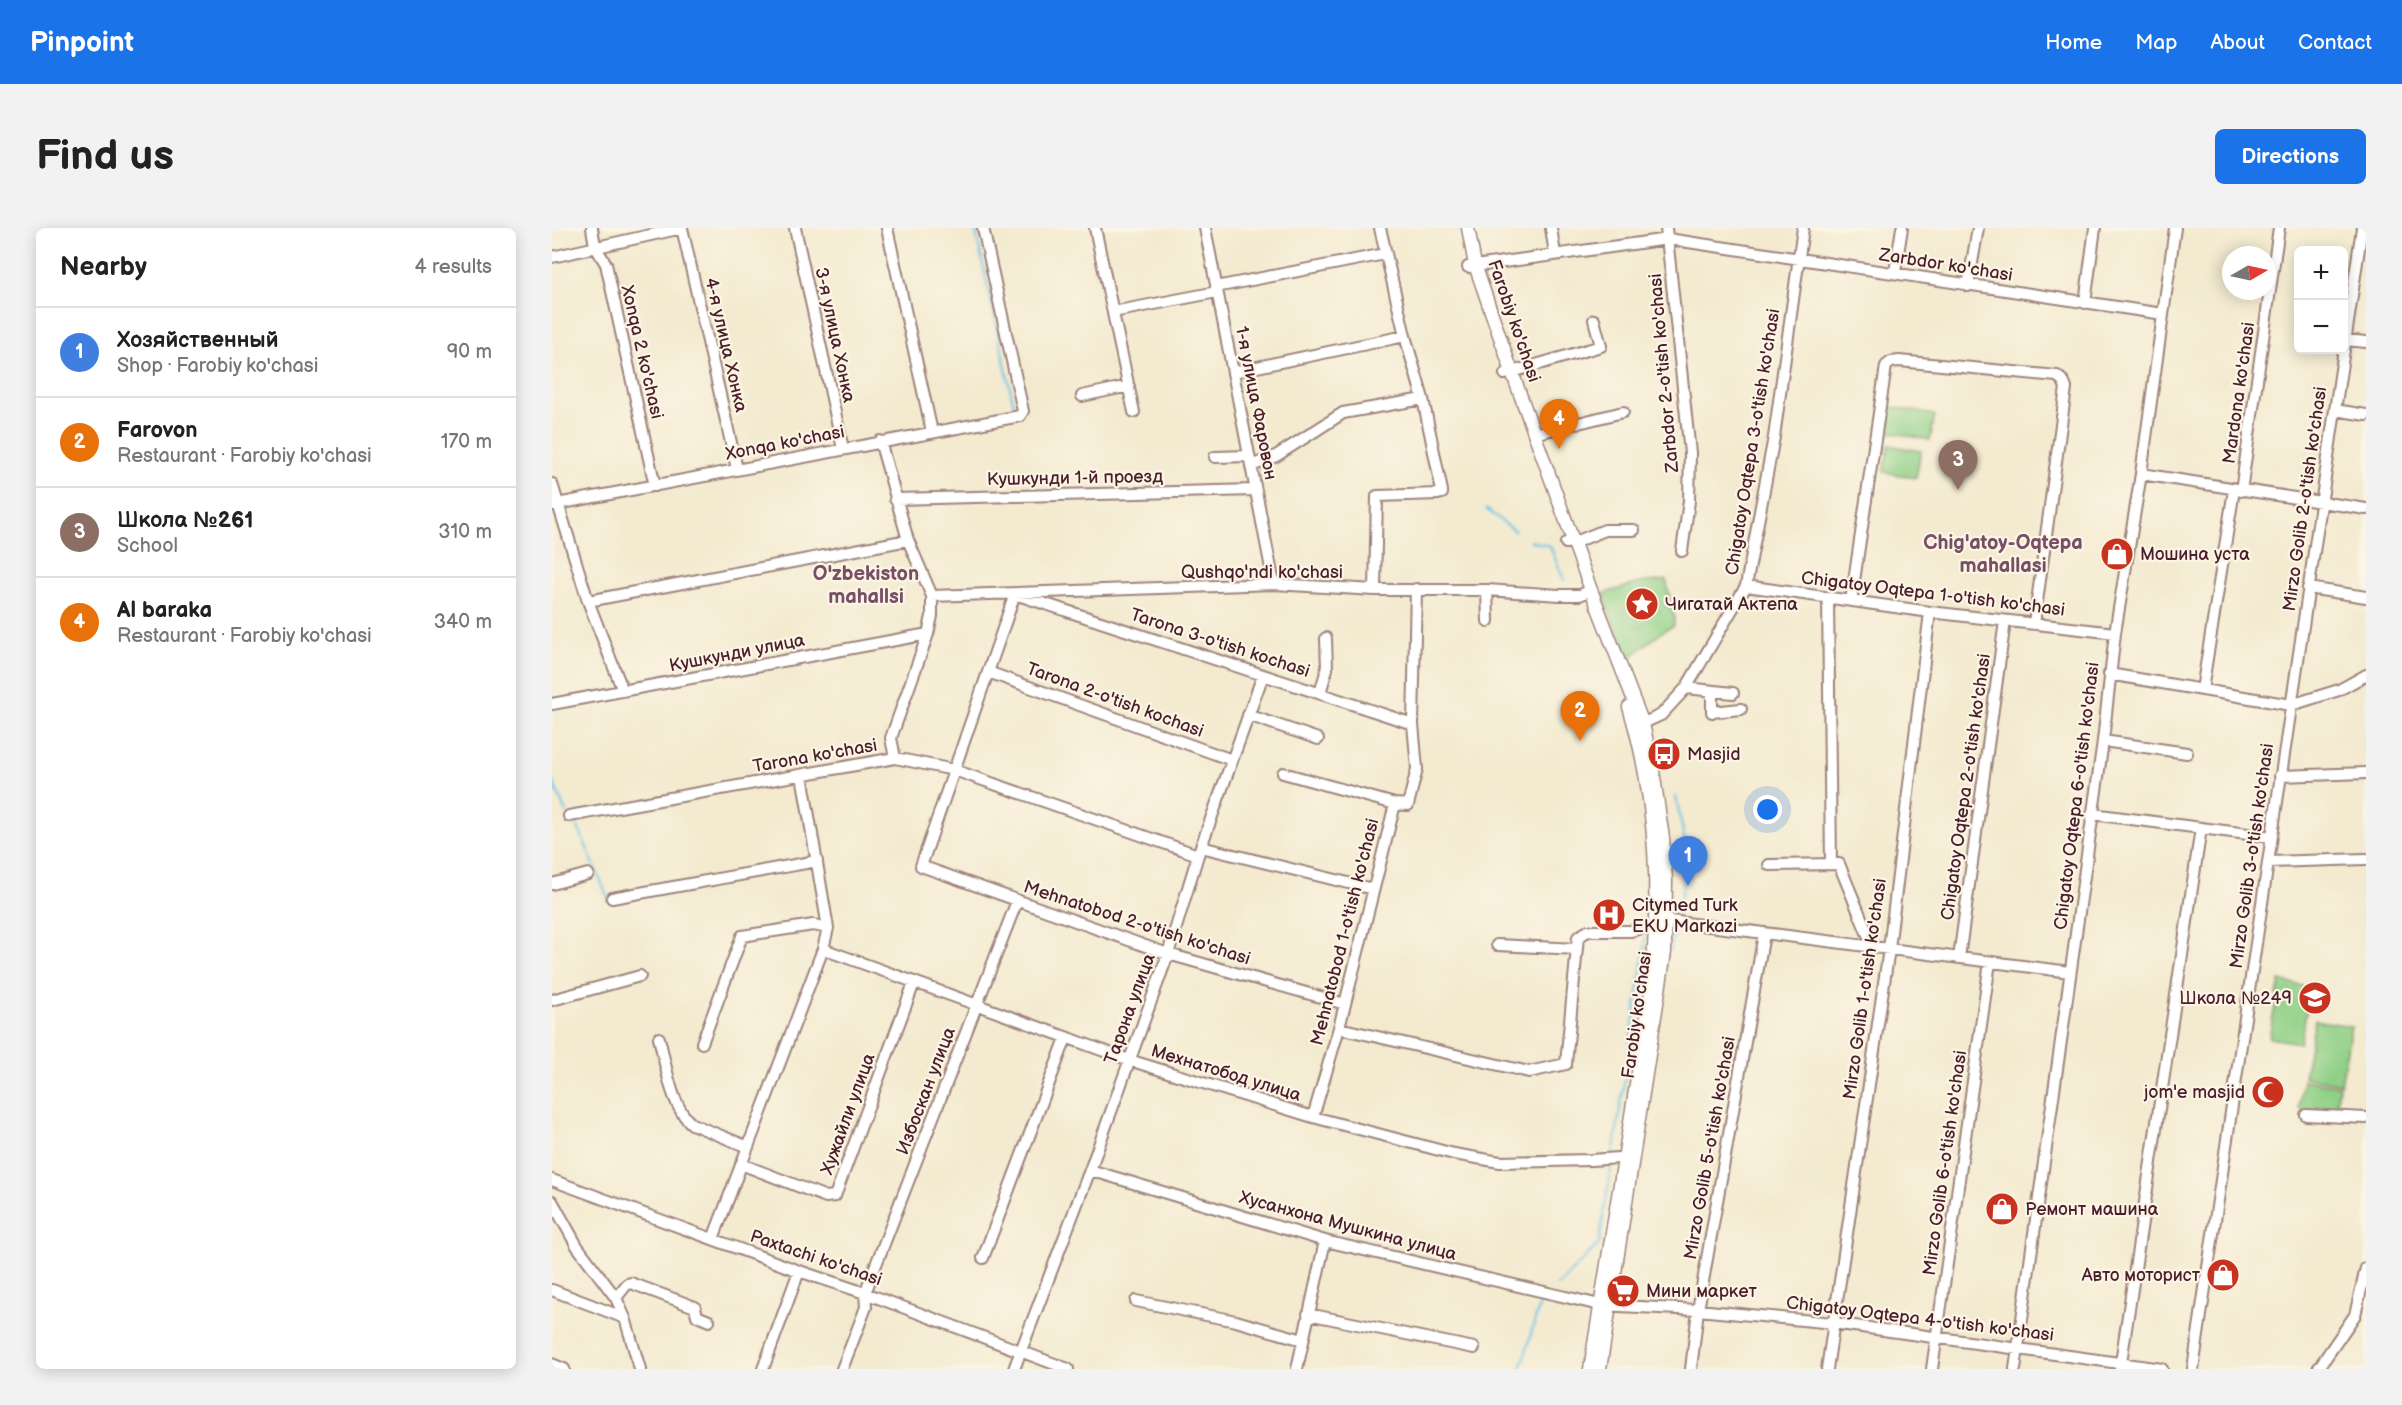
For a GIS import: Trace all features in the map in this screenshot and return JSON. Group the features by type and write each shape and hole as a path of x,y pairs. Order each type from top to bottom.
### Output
{"main road":[{"name":"Farobiy ko'chasi","path":"1461,228 1471,266 1508,373 1570,542"},
{"name":"Farobiy ko'chasi","path":"1468,228 1471,266"},
{"name":"Farobiy ko'chasi","path":"1508,373 1534,434 1587,591 1639,725 1652,764 1663,838 1657,924 1658,1004 1629,1157 1605,1306 1599,1369"},
{"name":"Farobiy ko'chasi","path":"1590,1369 1605,1306"}],"street":[{"name":"Xonqa 2 ko'chasi","path":"592,228 596,246 606,264 655,486"},
{"path":"552,257 682,228"},
{"name":"4-я улица Хонка","path":"682,228 737,469"},
{"name":"3-я улица Хонка","path":"795,228 843,448"},
{"path":"887,228 932,432"},
{"name":"Xonqa ko'chasi","path":"554,504 1023,414 983,228"},
{"path":"1095,228 1134,412"},
{"name":"1-я улица Фаровон","path":"1205,228 1274,584"},
{"path":"1375,590 1377,495 1442,494 1423,399 1405,336 1380,228"},
{"path":"1551,228 1555,254"},
{"name":"Chigatoy Oqtepa 3-o'tish ko'chasi","path":"1639,725 1661,715 1686,688 1746,586 1774,437 1803,228"},
{"path":"1895,272 1902,228"},
{"path":"1968,286 1978,228"},
{"path":"2085,303 2095,228"},
{"name":"Chigatoy Oqtepa 6-o'tish ko'chasi","path":"2015,1369 2103,741 2109,674 2141,474 2175,228"},
{"name":"Mardona ko'chasi","path":"2202,690 2279,228"},
{"name":"Mirzo Golib 2-o'tish ko'chasi","path":"2348,320 2362,228"},
{"name":"Zarbdor ko'chasi","path":"1471,266 1555,254 1667,233 1798,259 2163,314"},
{"name":"Zarbdor 2-o'tish ko'chasi","path":"1667,233 1690,463 1689,501 1682,551"},
{"path":"1113,312 1385,254"},
{"path":"1508,373 1601,346 1594,320"},
{"path":"1233,372 1405,336"},
{"path":"2348,340 2366,342"},
{"name":"Mirzo Golib 2-o'tish ko'chasi","path":"2291,705 2343,354"},
{"path":"1851,601 1887,364 1897,361 2057,376 2066,388 2034,624"},
{"path":"1082,396 1129,386"},
{"path":"1215,457 1250,461 1276,456 1343,413 1423,399"},
{"path":"2335,410 2366,415"},
{"path":"1534,434 1623,412"},
{"path":"880,441 908,540 932,596 932,616 928,633 891,738 895,758"},
{"path":"2141,474 2366,509"},
{"path":"552,484 554,504 623,691"},
{"name":"Кушкунди 1-й проезд","path":"895,499 1256,490"},
{"path":"1570,542 1605,530 1634,531"},
{"path":"588,601 908,540"},
{"name":"Qushqo'ndi ko'chasi","path":"932,596 1274,584 1375,590 1487,590 1558,595 1580,595 1587,591"},
{"name":"Chigatoy Oqtepa 1-o'tish ko'chasi","path":"1746,586 1930,612 2115,633"},
{"path":"2308,588 2366,597"},
{"name":"Mehnatobod 1-o'tish ko'chasi","path":"1313,1117 1340,1028 1395,804 1408,805 1415,781 1417,769 1413,724 1416,589"},
{"path":"1487,590 1488,621"},
{"path":"954,770 1015,594"},
{"name":"Tarona 3-o'tish kochasi","path":"1015,594 1413,724"},
{"path":"1828,598 1831,864"},
{"name":"Mirzo Golib 1-o'tish ko'chasi","path":"1827,1369 1889,949 1930,612"},
{"name":"Chigatoy Oqtepa 2-o'tish ko'chasi","path":"1959,958 2005,621"},
{"name":"Кушкунди улица","path":"552,704 928,633"},
{"path":"1320,693 1327,669 1326,638"},
{"name":"Tarona 2-o'tish kochasi","path":"988,672 1232,760"},
{"path":"2109,674 2291,705 2339,690 2366,675"},
{"name":"Тарона улица","path":"1014,1369 1090,1170 1168,954 1199,851 1263,675"},
{"path":"1686,688 1733,693"},
{"path":"1712,692 1712,712 1741,709"},
{"name":"Mirzo Golib 3-o'tish ko'chasi","path":"2193,1369 2291,705"},
{"path":"1248,715 1318,739"},
{"path":"2103,741 2187,753"},
{"name":"Tarona ko'chasi","path":"569,816 895,758 954,770 1199,851 1373,889"},
{"name":"Mehnatobod 2-o'tish ko'chasi","path":"954,770 921,866 1168,954 1346,1004"},
{"path":"2280,776 2366,772"},
{"path":"1283,773 1395,804"},
{"path":"712,1239 823,949 828,928 802,775"},
{"path":"2092,814 2271,837"},
{"path":"2120,1366 2201,828"},
{"path":"2268,862 2366,859"},
{"path":"612,898 817,861"},
{"path":"1768,865 1831,864 1842,866 1873,947"},
{"path":"552,884 588,874"},
{"name":"Избоскан улица","path":"842,1369 866,1307 865,1293 1017,900"},
{"path":"1340,1028 1529,1072 1566,1064 1578,937 1588,931 1631,931 1657,924 1764,934 2070,972"},
{"path":"702,1043 742,936 806,926 828,928"},
{"name":"Mirzo Golib 5-o'tish ko'chasi","path":"1691,1369 1698,1310 1764,934"},
{"path":"1497,945 1577,949"},
{"name":"Мехнатобод улица","path":"823,949 1129,1060 1313,1117 1454,1154 1500,1161 1629,1157"},
{"name":"Mirzo Golib 6-o'tish ko'chasi","path":"1932,1369 1990,962"},
{"path":"552,1000 640,976"},
{"name":"Хужайли улица","path":"741,1164 826,1197 834,1196 914,983"},
{"path":"659,1038 676,1102 685,1119 748,1147"},
{"path":"983,1258 1066,1038"},
{"path":"2306,1115 2366,1118"},
{"name":"Хусанхона Мушкина улица","path":"1090,1170 1325,1241 1605,1306"},
{"name":"Paxtachi ko'chasi","path":"552,1180 1068,1369"},
{"path":"552,1201 577,1246 616,1299 625,1318 640,1369"},
{"path":"1297,1369 1325,1241"},
{"path":"2318,1369 2361,1316 2366,1268"},
{"path":"763,1369 799,1271"},
{"path":"616,1299 625,1286 632,1283 695,1307 697,1316 709,1321"},
{"path":"552,1290 625,1318"},
{"path":"1136,1301 1236,1321 1303,1340"},
{"name":"Chigatoy Oqtepa 4-o'tish ko'chasi","path":"1605,1306 1698,1310 1833,1323 2018,1348 2120,1366 2162,1369"},
{"path":"1308,1314 1474,1348"},
{"path":"552,1364 564,1369"}],"green space":[{"path":"1887,406 1935,415 1930,440 1883,431"},
{"path":"1889,445 1921,451 1916,478 1884,472"},
{"path":"1666,580 1674,615 1674,626 1666,629 1628,659 1602,594 1638,583"},
{"path":"2280,981 2311,988 2300,1043 2269,1038"},
{"path":"2315,1020 2351,1026 2341,1084 2304,1077"},
{"path":"2303,1080 2339,1086 2336,1114 2299,1109"}],"waterway":[{"path":"975,228 1015,410"},
{"path":"1486,509 1515,531"},
{"path":"1531,541 1550,546 1564,580"},
{"path":"552,779 566,813"},
{"path":"1676,797 1688,858 1677,918"},
{"path":"575,820 608,898"},
{"path":"1671,950 1676,926"},
{"path":"1613,1155 1645,948 1645,932"},
{"path":"2340,1113 2345,1107 2366,1107"},
{"path":"1557,1286 1599,1244 1612,1163"},
{"path":"1521,1369 1541,1299"}],"place":[{"name":"Al baraka","path":"1559,449"},
{"name":"Школа №261","path":"1958,490"},
{"name":"Мошина уста","path":"2117,554"},
{"name":"Чигатай Актепа","path":"1642,604"},
{"name":"Farovon","path":"1580,741"},
{"name":"Masjid","path":"1664,754"},
{"name":"Хозяйственный","path":"1688,886"},
{"name":"Citymed Turk EKU Markazi","path":"1609,915"},
{"name":"Школа №249","path":"2315,998"},
{"name":"jom'e masjid","path":"2268,1092"},
{"name":"Ремонт машина","path":"2002,1209"},
{"name":"Авто моторист","path":"2223,1275"},
{"name":"Мини маркет","path":"1623,1291"}],"district":[{"name":"Chig'atoy-Oqtepa mahallasi","path":"2003,554"},
{"name":"O'zbekiston mahallsi","path":"866,586"}]}
